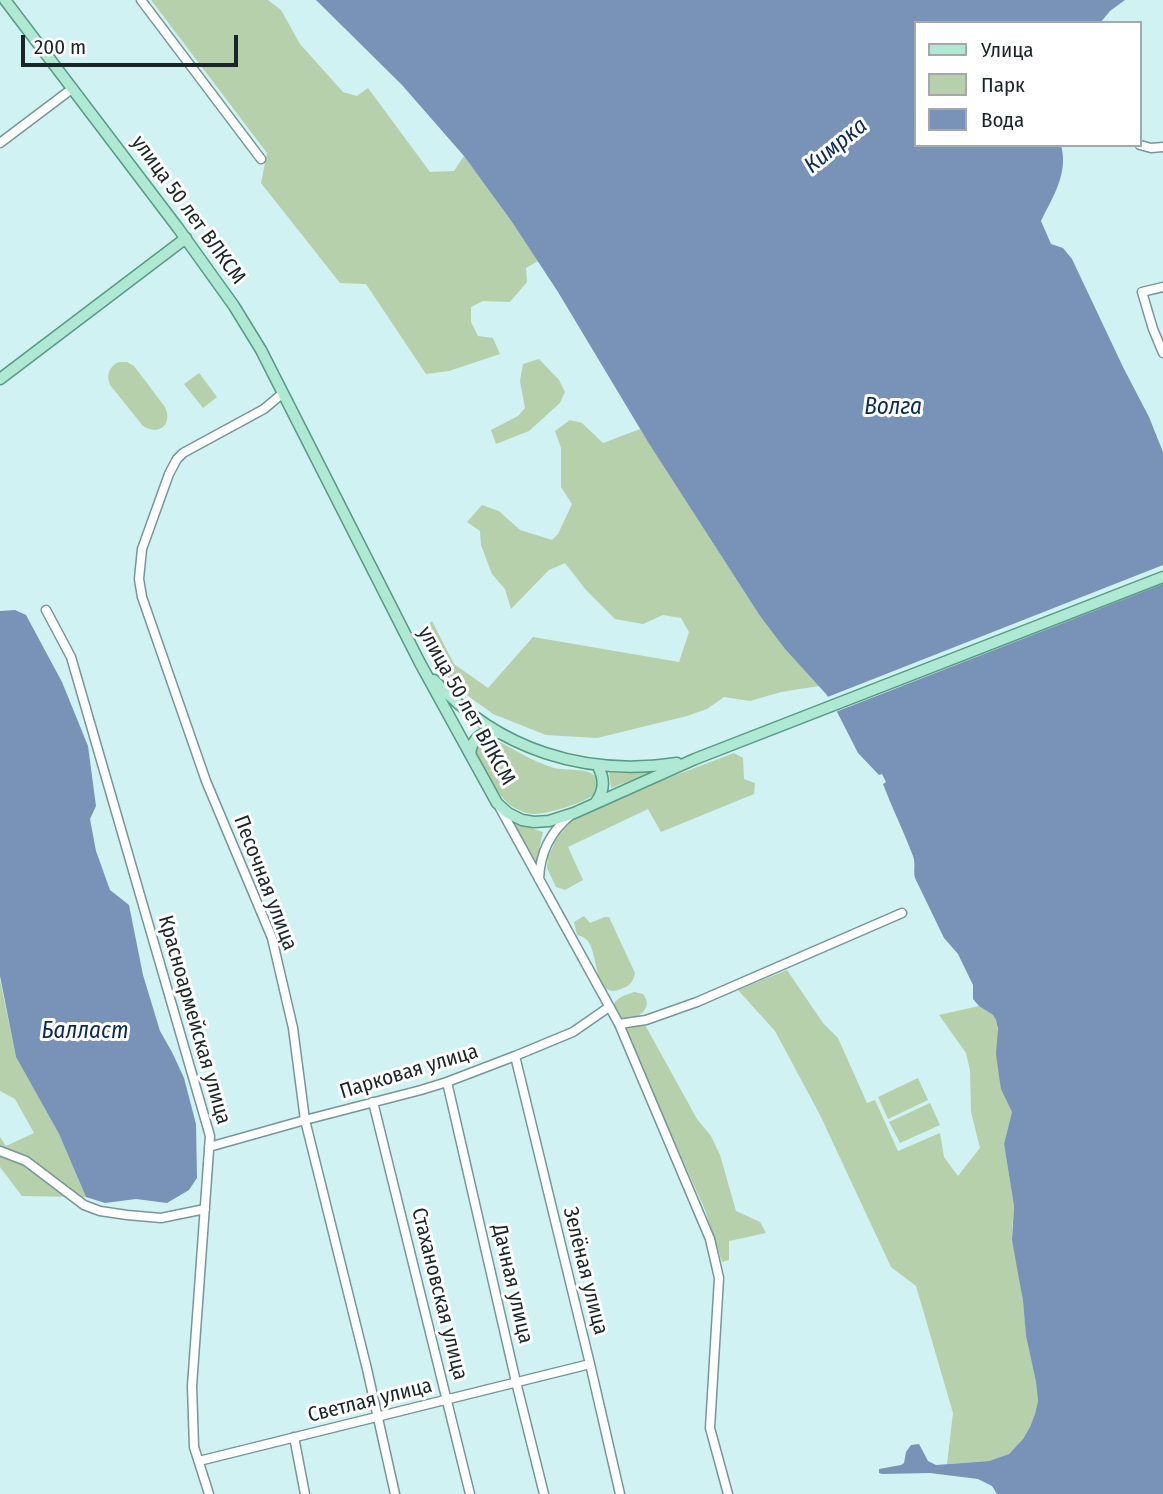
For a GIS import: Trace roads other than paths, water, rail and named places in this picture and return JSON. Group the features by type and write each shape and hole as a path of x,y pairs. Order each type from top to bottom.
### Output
{"main road":[{"name":"улица 50 лет ВЛКСМ","path":"5,0 186,238 247,327 420,663 497,803"},
{"path":"0,379 186,238"},
{"path":"497,803 513,816 531,822 549,821 573,813 695,759 1163,577"},
{"path":"420,663 437,683 476,718 498,733 539,751 597,765 646,766 695,759"},
{"path":"470,754 472,744 478,736 488,732 498,733"},
{"path":"596,802 601,795 603,784 597,765"}],"street":[{"path":"141,0 261,159"},
{"path":"0,143 73,88"},
{"path":"1142,146 1163,148"},
{"path":"1162,346 1142,292 1163,287"},
{"name":"Песочная улица","path":"283,393 264,409 177,458 142,549 139,579 142,597 206,781 272,938 293,1028 305,1120 395,1494"},
{"name":"Красноармейская улица","path":"46,610 71,657 210,1136 192,1386 194,1447 209,1494"},
{"name":"улица 50 лет ВЛКСМ","path":"497,803 618,1024 710,1239 719,1278 710,1428 728,1494"},
{"path":"539,878 541,861 550,839 573,813"},
{"path":"618,1024 646,1020 697,1002 902,913"},
{"name":"Парковая улица","path":"209,1147 447,1082 573,1032 609,1007"},
{"name":"Зелёная улица","path":"515,1056 620,1494"},
{"name":"Дачная улица","path":"447,1082 544,1494"},
{"name":"Стахановская улица","path":"373,1102 470,1494"},
{"path":"0,1151 26,1161 84,1205 100,1211 161,1218 205,1209"},
{"name":"Светлая улица","path":"199,1461 590,1364"},
{"path":"294,1437 306,1494"}],"water":[{"name":"Волга","path":"316,0 1125,0 1102,21 914,21 914,147 1061,147 1061,176 1041,221 1051,244 1063,248 1072,259 1149,417 1163,452 1163,1494 997,1494 992,1486 978,1479 930,1473 879,1473 879,1469 904,1463 906,1452 911,1445 919,1444 928,1461 936,1465 989,1461 1009,1454 1023,1439 1035,1414 1038,1401 1036,1382 1026,1336 1012,1240 1014,1206 1004,1144 1012,1112 1001,1089 996,1054 996,1020 973,999 973,985 958,954 944,938 915,878 913,856 883,784 886,782 882,774 879,775 858,753 826,694 785,649 760,616 512,222 464,156 402,85"},
{"name":"Балласт","path":"15,610 26,615 62,682 88,746 96,806 90,819 96,851 110,890 129,905 143,975 160,1031 184,1078 196,1124 197,1178 189,1190 167,1203 136,1199 105,1203 86,1197 59,1134 16,1057 0,976 0,611"}],"water label":[{"name":"Кимрка","path":"836,146"}]}
